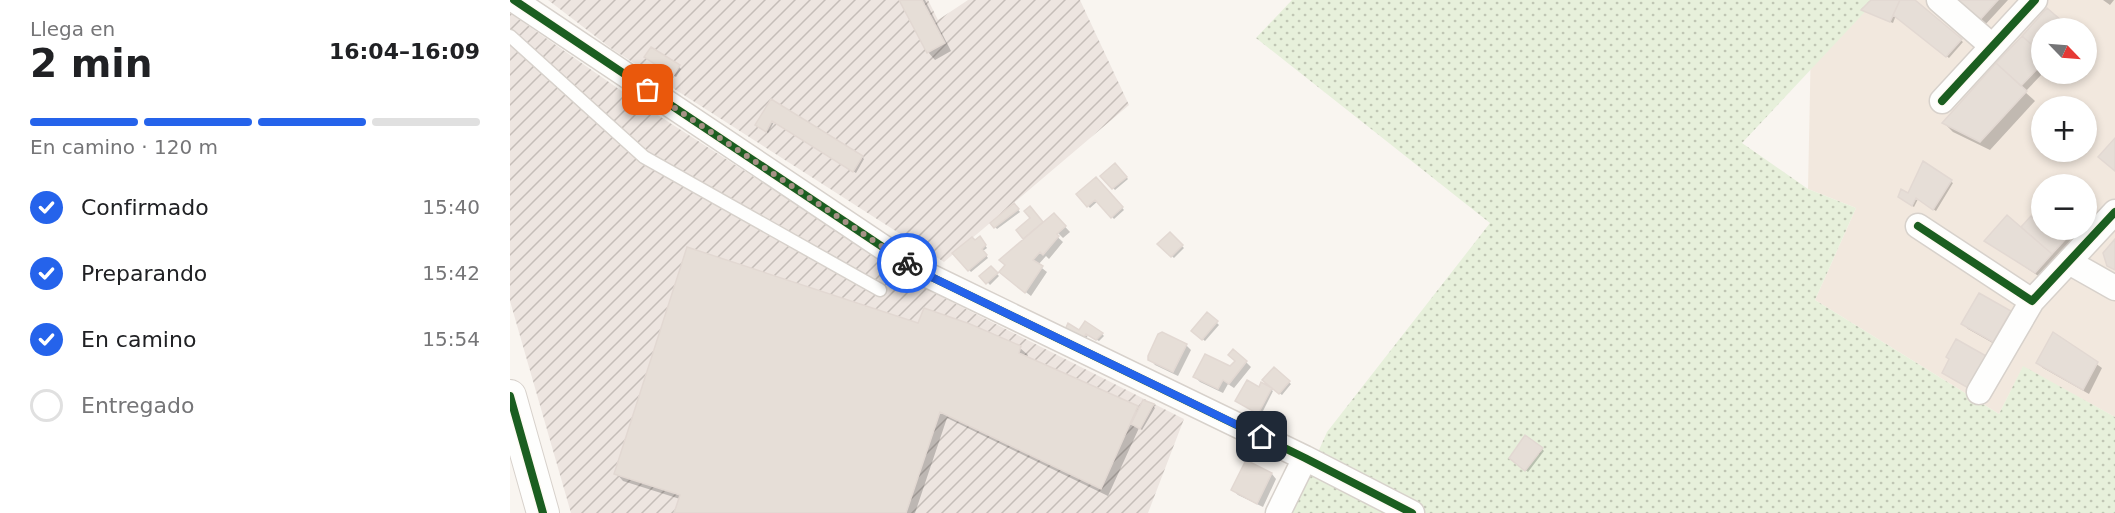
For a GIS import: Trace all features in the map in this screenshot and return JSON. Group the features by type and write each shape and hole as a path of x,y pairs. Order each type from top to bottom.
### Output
{"street":[{"path":"514,0 917,270 1305,458 1412,513"},
{"path":"1939,0 1992,46"},
{"path":"1942,101 2035,0"},
{"path":"1979,392 2032,301 2115,212"},
{"path":"1918,226 2032,301"},
{"path":"2069,262 2115,288"},
{"path":"510,396 543,513"},
{"path":"1278,513 1305,458"}],"lane":[{"path":"510,36 644,157 880,290"}],"shaded area":[{"path":"548,0 928,0 938,20 968,0 1080,0 1129,105 944,262 612,49"},
{"path":"1850,0 2115,0 2115,417 2023,367 1999,414 1815,300 1856,208 1808,189 1811,40"},
{"path":"510,13 636,101 932,292 1184,419 1148,513 571,513 510,301"}],"green space":[{"path":"1292,0 1876,0 1742,143 1808,189 1856,208 1815,300 1999,414 2023,366 2115,417 2115,513 1291,513 1327,432 1490,223 1256,38"}],"building":[{"path":"899,0 922,0 945,43 927,53"},
{"path":"1871,0 1900,0 1890,22 1861,10"},
{"path":"1900,0 1915,0 1962,39 1946,57 1893,15"},
{"path":"1951,0 1998,0 1978,22"},
{"path":"2047,8 2058,18 2038,18"},
{"path":"2031,26 2031,44 2022,36"},
{"path":"2022,36 2031,44 2031,76 2021,86 1996,63"},
{"path":"651,47 680,65 673,76 644,57"},
{"path":"1996,63 2027,91 1980,142 1942,123"},
{"path":"771,99 863,156 853,172 772,121 766,132 755,125"},
{"path":"2115,138 2115,171 2098,157"},
{"path":"1923,161 1952,180 1933,210 1916,198 1912,206 1898,197 1901,189 1908,193"},
{"path":"1115,163 1127,177 1112,189 1100,176"},
{"path":"1096,177 1123,207 1111,218 1095,200 1087,207 1076,194"},
{"path":"1014,203 1019,209 994,228 990,223"},
{"path":"1030,206 1043,222 1023,239 1016,230 1030,218 1024,211"},
{"path":"1054,213 1066,226 1057,234 1059,236 1043,255 1040,252 1033,260 1043,266 1025,293 999,272 1005,265 999,260"},
{"path":"2007,215 2031,236 2031,240 2036,240 2052,254 2035,273 1984,241"},
{"path":"2031,216 2031,236 2021,227"},
{"path":"1170,232 1183,245 1171,257 1157,244"},
{"path":"980,236 986,245 982,249 987,255 968,271 952,253 972,237 975,240"},
{"path":"2115,239 2115,270 2107,266 2103,253"},
{"path":"2036,240 2065,240 2052,254"},
{"path":"687,247 918,323 924,308 970,324 1021,346 1019,353 1138,406 1101,489 940,412 906,513 674,513 680,495 614,474"},
{"path":"991,266 998,273 986,284 979,276"},
{"path":"1979,293 2011,311 1993,342 1961,324"},
{"path":"1207,312 1218,321 1202,340 1191,331"},
{"path":"1085,321 1103,333 1096,340 1086,334 1081,342 1064,332 1068,323 1079,330"},
{"path":"1162,332 1187,344 1173,372 1148,360 1158,334"},
{"path":"2053,332 2098,362 2083,390 2036,363"},
{"path":"1956,339 1988,357 1970,389 1942,373 1949,359 1946,357"},
{"path":"1233,349 1247,361 1229,384 1223,380 1218,389 1193,377 1205,354 1230,366 1235,361 1228,355"},
{"path":"1274,367 1290,381 1279,394 1262,380"},
{"path":"1247,380 1259,387 1261,382 1272,388 1258,414 1235,401"},
{"path":"1143,400 1154,404 1140,429 1131,424"},
{"path":"1525,435 1543,448 1525,471 1509,458"},
{"path":"1246,460 1272,473 1257,504 1231,490"}],"cycle path":[{"path":"514,0 917,270 1305,458 1412,513"},
{"path":"1942,101 2035,0"},
{"path":"1918,226 2032,301 2115,212"},
{"path":"510,396 543,513"}],"way so far":[{"path":"648,90 907,263"}],"route":[{"path":"907,263 917,270 1262,437"}]}
